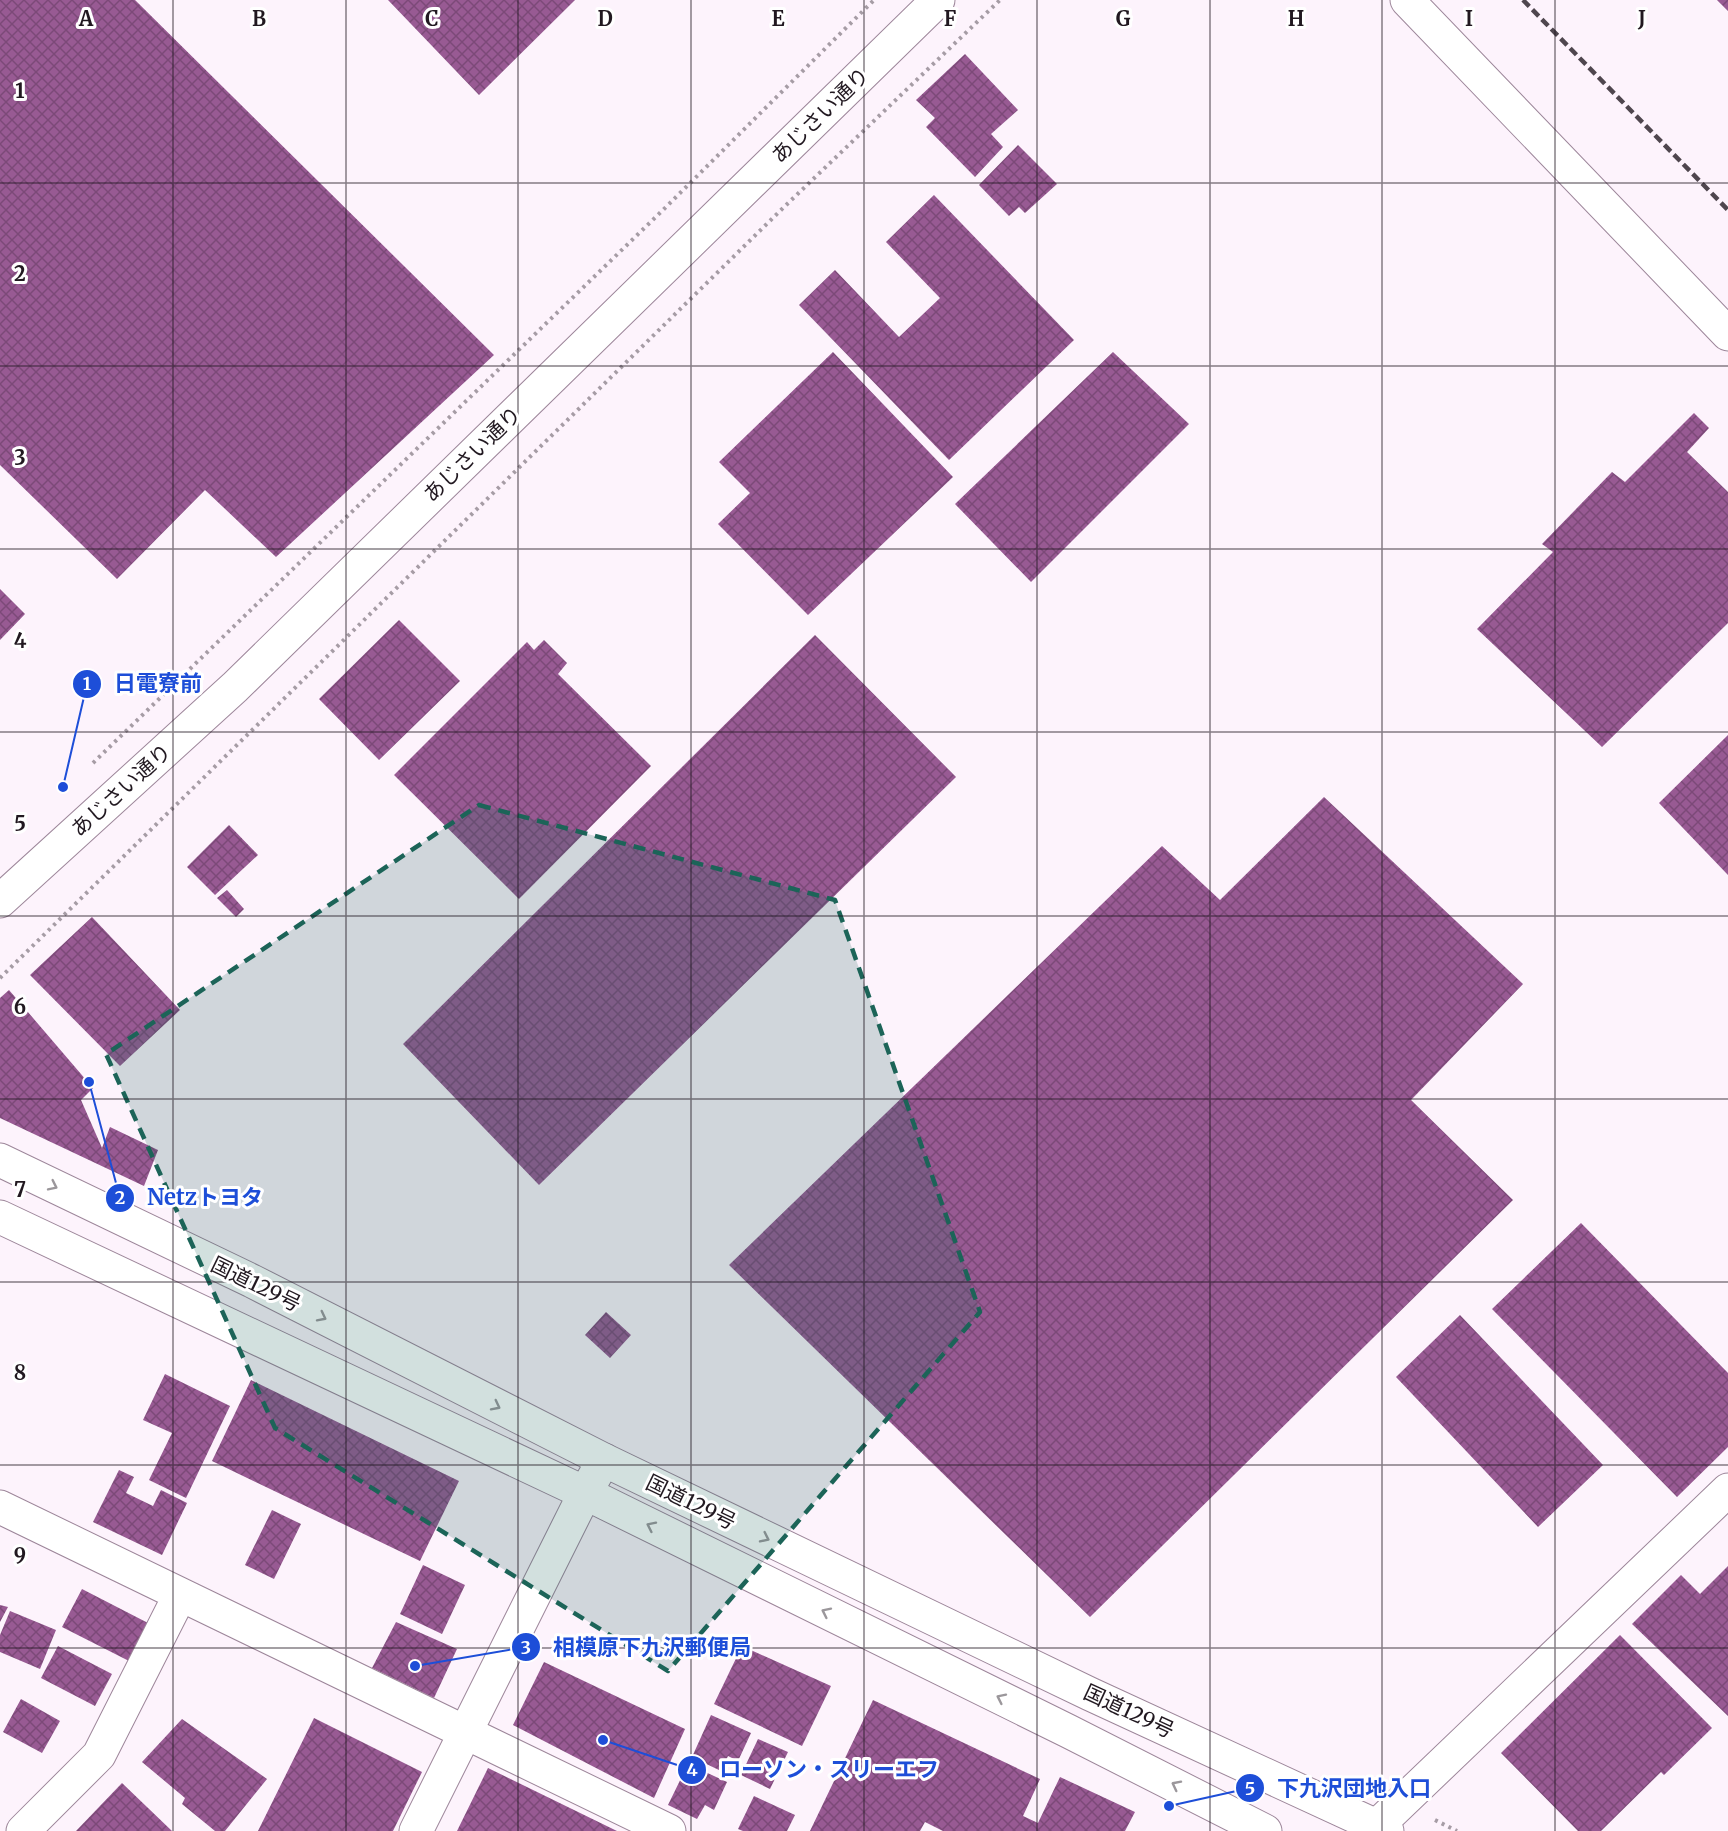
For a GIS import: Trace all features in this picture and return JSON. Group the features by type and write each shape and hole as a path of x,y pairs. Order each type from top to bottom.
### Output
{"main road":[{"name":"あじさい通り","path":"0,901 235,687 938,0"},
{"path":"1407,0 1728,334"},
{"name":"国道129号","path":"0,1160 252,1281 604,1460 1079,1688 1382,1829"},
{"name":"国道129号","path":"0,1217 585,1493 1068,1731 1265,1831"},
{"path":"416,1831 585,1493 604,1460"},
{"path":"1382,1829 1728,1490"},
{"path":"0,1507 669,1831"},
{"path":"23,1831 99,1755 180,1594"}],"path":[{"path":"85,771 647,225 874,0"},
{"path":"0,978 783,208 1000,0"}],"highlighted area":[{"path":"479,805 835,900 980,1312 668,1671 275,1428 106,1054"}],"building":[{"path":"0,0 135,0 494,355 276,557 205,490 117,579 0,465"},
{"path":"388,0 575,0 479,95"},
{"path":"1717,0 1728,0 1728,11"},
{"path":"965,54 1018,110 991,134 1003,147 975,177 926,127 935,118 916,100"},
{"path":"1018,145 1057,184 1025,213 1019,207 1009,216 979,185"},
{"path":"934,195 1074,340 949,460 799,305 835,270 899,337 940,298 886,242"},
{"path":"833,352 953,477 808,615 718,524 750,493 719,462"},
{"path":"1113,352 1189,424 1031,582 955,504"},
{"path":"1694,413 1709,428 1687,452 1728,492 1728,623 1602,747 1477,629 1553,552 1542,544 1612,472 1625,482"},
{"path":"0,589 25,614 0,640"},
{"path":"399,620 460,681 379,760 319,699"},
{"path":"815,635 956,777 539,1185 403,1044"},
{"path":"544,640 567,663 558,674 651,766 519,899 394,775 527,642 534,650"},
{"path":"1728,735 1728,875 1659,803"},
{"path":"1324,797 1523,984 1411,1100 1513,1200 1090,1617 729,1265 1162,846 1220,900"},
{"path":"229,825 258,855 215,895 187,867"},
{"path":"227,890 244,909 236,917 217,898"},
{"path":"92,917 180,1010 120,1066 30,975"},
{"path":"9,990 93,1088 81,1100 102,1148 110,1127 158,1150 144,1186 0,1118 0,998"},
{"path":"1581,1223 1728,1373 1728,1447 1677,1497 1492,1309"},
{"path":"606,1312 631,1335 610,1358 585,1335"},
{"path":"1460,1315 1603,1465 1538,1527 1396,1377"},
{"path":"165,1374 230,1406 186,1498 149,1480 172,1433 143,1420"},
{"path":"251,1380 459,1481 420,1561 212,1461"},
{"path":"119,1470 134,1477 126,1493 153,1506 161,1490 187,1503 162,1555 93,1522"},
{"path":"272,1510 301,1524 274,1579 245,1565"},
{"path":"423,1565 465,1585 442,1634 400,1614"},
{"path":"1728,1566 1728,1716 1632,1624 1681,1575 1700,1594"},
{"path":"82,1589 148,1623 129,1661 62,1627"},
{"path":"0,1605 8,1607 0,1622"},
{"path":"10,1611 56,1630 40,1669 0,1652 0,1635"},
{"path":"396,1622 457,1649 434,1698 372,1668"},
{"path":"1620,1635 1712,1728 1664,1775 1661,1772 1601,1831 1578,1831 1501,1753"},
{"path":"58,1646 112,1674 95,1706 41,1678"},
{"path":"742,1646 831,1686 802,1746 714,1704"},
{"path":"544,1662 685,1729 654,1798 513,1725"},
{"path":"21,1699 60,1721 42,1753 3,1732"},
{"path":"873,1700 1040,1779 1023,1816 1038,1823 1060,1777 1135,1812 1125,1831 943,1831 925,1822 920,1831 810,1831"},
{"path":"711,1715 751,1733 738,1761 728,1756 721,1771 692,1757"},
{"path":"314,1718 422,1772 393,1831 258,1831"},
{"path":"182,1719 267,1779 225,1831 215,1831 182,1804 185,1798 142,1762"},
{"path":"758,1739 788,1752 770,1789 741,1775"},
{"path":"688,1764 727,1782 714,1810 705,1805 697,1819 668,1805"},
{"path":"488,1768 617,1831 457,1831"},
{"path":"122,1783 172,1831 76,1831"},
{"path":"754,1796 795,1815 787,1831 738,1829"}],"railway":[{"path":"1523,0 1728,210"}],"place":[{"name":"日電寮前","path":"63,787"},
{"name":"Netzトヨタ","path":"89,1082"},
{"name":"相模原下九沢郵便局","path":"415,1666"},
{"name":"ローソン・スリーエフ","path":"603,1740"},
{"name":"下九沢団地入口","path":"1169,1806"}]}
